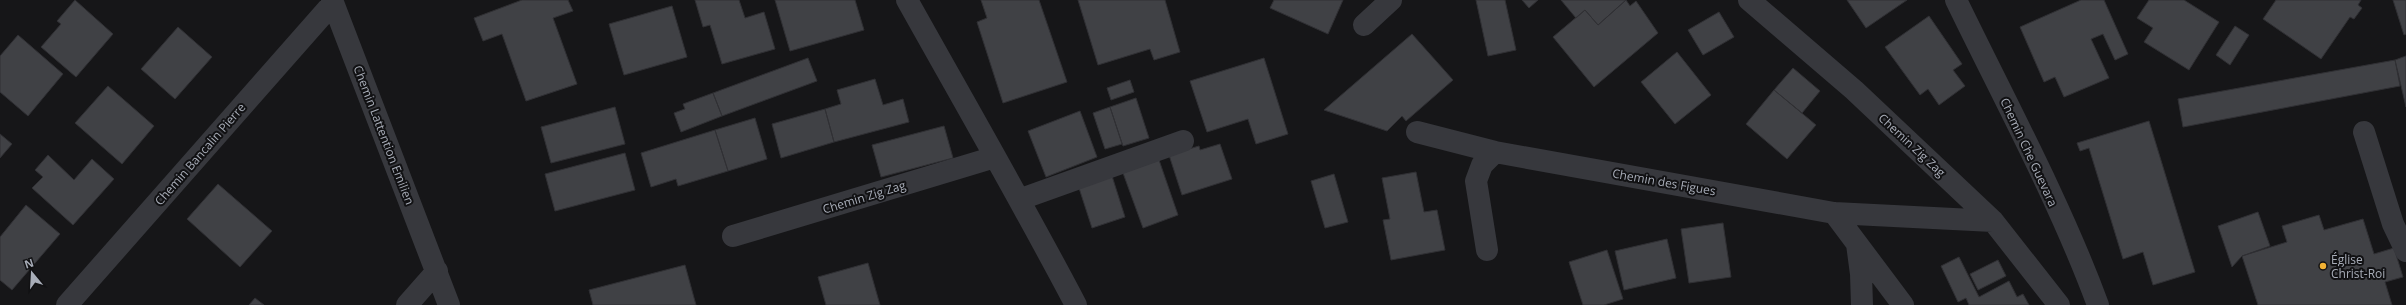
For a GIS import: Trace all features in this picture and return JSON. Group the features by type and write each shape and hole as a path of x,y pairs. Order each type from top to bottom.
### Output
{"street":[{"path":"907,0 995,157 1021,199 1076,305"},
{"path":"1364,25 1391,0"},
{"name":"Chemin Zig Zag","path":"1749,0 1854,90 1994,222 2059,305"},
{"name":"Chemin Che Guevara","path":"1956,0 2033,159 2087,276 2098,305"},
{"name":"Chemin Lattention Emilien","path":"332,1 450,305"},
{"name":"Chemin Bancalin Pierre","path":"66,305 332,1"},
{"name":"Chemin des Figues","path":"1417,132 1495,152 1834,213 1994,222"},
{"path":"2364,132 2393,224 2406,251"},
{"path":"1021,199 1183,141"},
{"path":"1487,250 1476,181 1482,165 1495,152"},
{"name":"Chemin Zig Zag","path":"733,236 995,157"},
{"path":"1834,213 1903,305"},
{"path":"1856,241 1861,274 1862,305"},
{"path":"407,305 437,271"}],"building":[{"path":"75,0 113,34 76,77 41,47 61,24 57,21"},
{"path":"522,0 568,0 573,11 553,18 577,84 526,101 502,34 483,41 474,18"},
{"path":"695,0 739,0 745,18 764,12 775,49 722,64 710,25 703,27"},
{"path":"775,0 855,0 864,30 790,51"},
{"path":"981,0 1039,0 1067,82 1003,103 977,22 987,18"},
{"path":"1078,0 1165,0 1180,52 1154,60 1150,49 1098,65"},
{"path":"1274,0 1343,0 1328,34 1270,8"},
{"path":"1476,0 1505,0 1516,50 1488,56"},
{"path":"1522,0 1538,0 1529,8"},
{"path":"1561,0 1626,0 1598,25 1585,10 1576,18"},
{"path":"1626,0 1630,6 1636,1 1658,33 1594,87 1553,37 1585,10 1598,25"},
{"path":"1847,0 1907,0 1866,28"},
{"path":"2081,0 2104,0 2128,54 2115,60 2103,34 2091,39 2109,78 2064,97 2055,77 2044,82 2020,27"},
{"path":"2149,0 2184,0 2219,22 2189,70 2144,42 2153,28 2137,18"},
{"path":"2276,0 2361,0 2358,5 2362,8 2354,19 2350,17 2321,59 2263,19"},
{"path":"2393,0 2406,0 2406,34 2404,35"},
{"path":"672,6 687,57 624,75 609,24"},
{"path":"1719,12 1734,37 1703,55 1688,30"},
{"path":"1929,16 1962,64 1953,70 1965,86 1939,105 1928,89 1920,95 1885,47"},
{"path":"2235,26 2249,35 2230,65 2216,55"},
{"path":"178,27 212,57 175,99 141,69"},
{"path":"1412,34 1453,80 1406,121 1402,116 1387,131 1324,110"},
{"path":"18,35 63,74 28,116 0,92 0,56"},
{"path":"1677,52 1711,95 1675,124 1641,82"},
{"path":"2406,56 2406,107 2395,60"},
{"path":"808,58 817,81 722,116 713,93"},
{"path":"1264,58 1288,134 1256,144 1248,119 1207,132 1190,81"},
{"path":"2395,60 2400,86 2183,127 2178,99"},
{"path":"1793,68 1820,91 1802,113 1774,90"},
{"path":"875,79 883,105 903,99 909,122 834,142 825,109 841,104 837,90"},
{"path":"1130,80 1134,92 1111,100 1107,88"},
{"path":"108,86 154,126 122,164 75,123"},
{"path":"1774,90 1816,125 1787,159 1746,124"},
{"path":"713,93 722,116 681,132 674,113 685,109 683,104"},
{"path":"1136,98 1149,138 1123,146 1110,107"},
{"path":"615,107 625,144 551,163 541,127"},
{"path":"1110,107 1122,144 1105,149 1093,113"},
{"path":"825,109 834,142 781,158 772,124"},
{"path":"1080,111 1097,157 1046,177 1028,131"},
{"path":"755,118 767,159 728,171 715,130"},
{"path":"2149,121 2195,272 2153,285 2143,252 2123,259 2089,148 2080,151 2077,143"},
{"path":"944,126 953,158 881,177 872,145"},
{"path":"715,130 728,171 678,186 676,179 651,187 641,153"},
{"path":"0,134 12,144 0,158"},
{"path":"1220,144 1232,179 1182,195 1169,155 1199,146 1200,150"},
{"path":"625,153 635,190 555,211 545,174"},
{"path":"48,155 74,180 92,159 114,179 73,225 32,188 43,177 35,170"},
{"path":"1159,160 1178,215 1143,228 1123,173"},
{"path":"1416,172 1424,212 1437,210 1445,250 1391,260 1383,220 1390,219 1382,178"},
{"path":"1334,174 1348,222 1325,228 1311,181"},
{"path":"1112,176 1125,217 1092,228 1079,188"},
{"path":"218,184 272,231 240,267 187,219"},
{"path":"26,205 60,234 12,290 0,280 0,237"},
{"path":"2258,212 2270,246 2242,256 2232,267 2218,226"},
{"name":"Église Christ-Roi","path":"2319,215 2324,230 2363,219 2374,254 2394,248 2403,277 2385,282 2392,305 2258,305 2242,256 2287,242 2282,226"},
{"path":"1723,223 1731,277 1689,283 1681,229"},
{"path":"1667,239 1676,278 1624,290 1615,251"},
{"path":"1607,250 1623,299 1604,305 1583,305 1569,262"},
{"path":"1959,257 1979,297 2009,281 2017,297 2023,294 2029,305 1969,305 1966,298 1958,302 1941,266"},
{"path":"1998,260 2006,276 1978,290 1970,274"},
{"path":"868,263 880,305 826,305 818,277"},
{"path":"685,265 696,305 593,305 589,290"},
{"path":"255,298 264,305 249,305"}],"place":[{"name":"Église Christ-Roi","path":"2323,266"}]}
